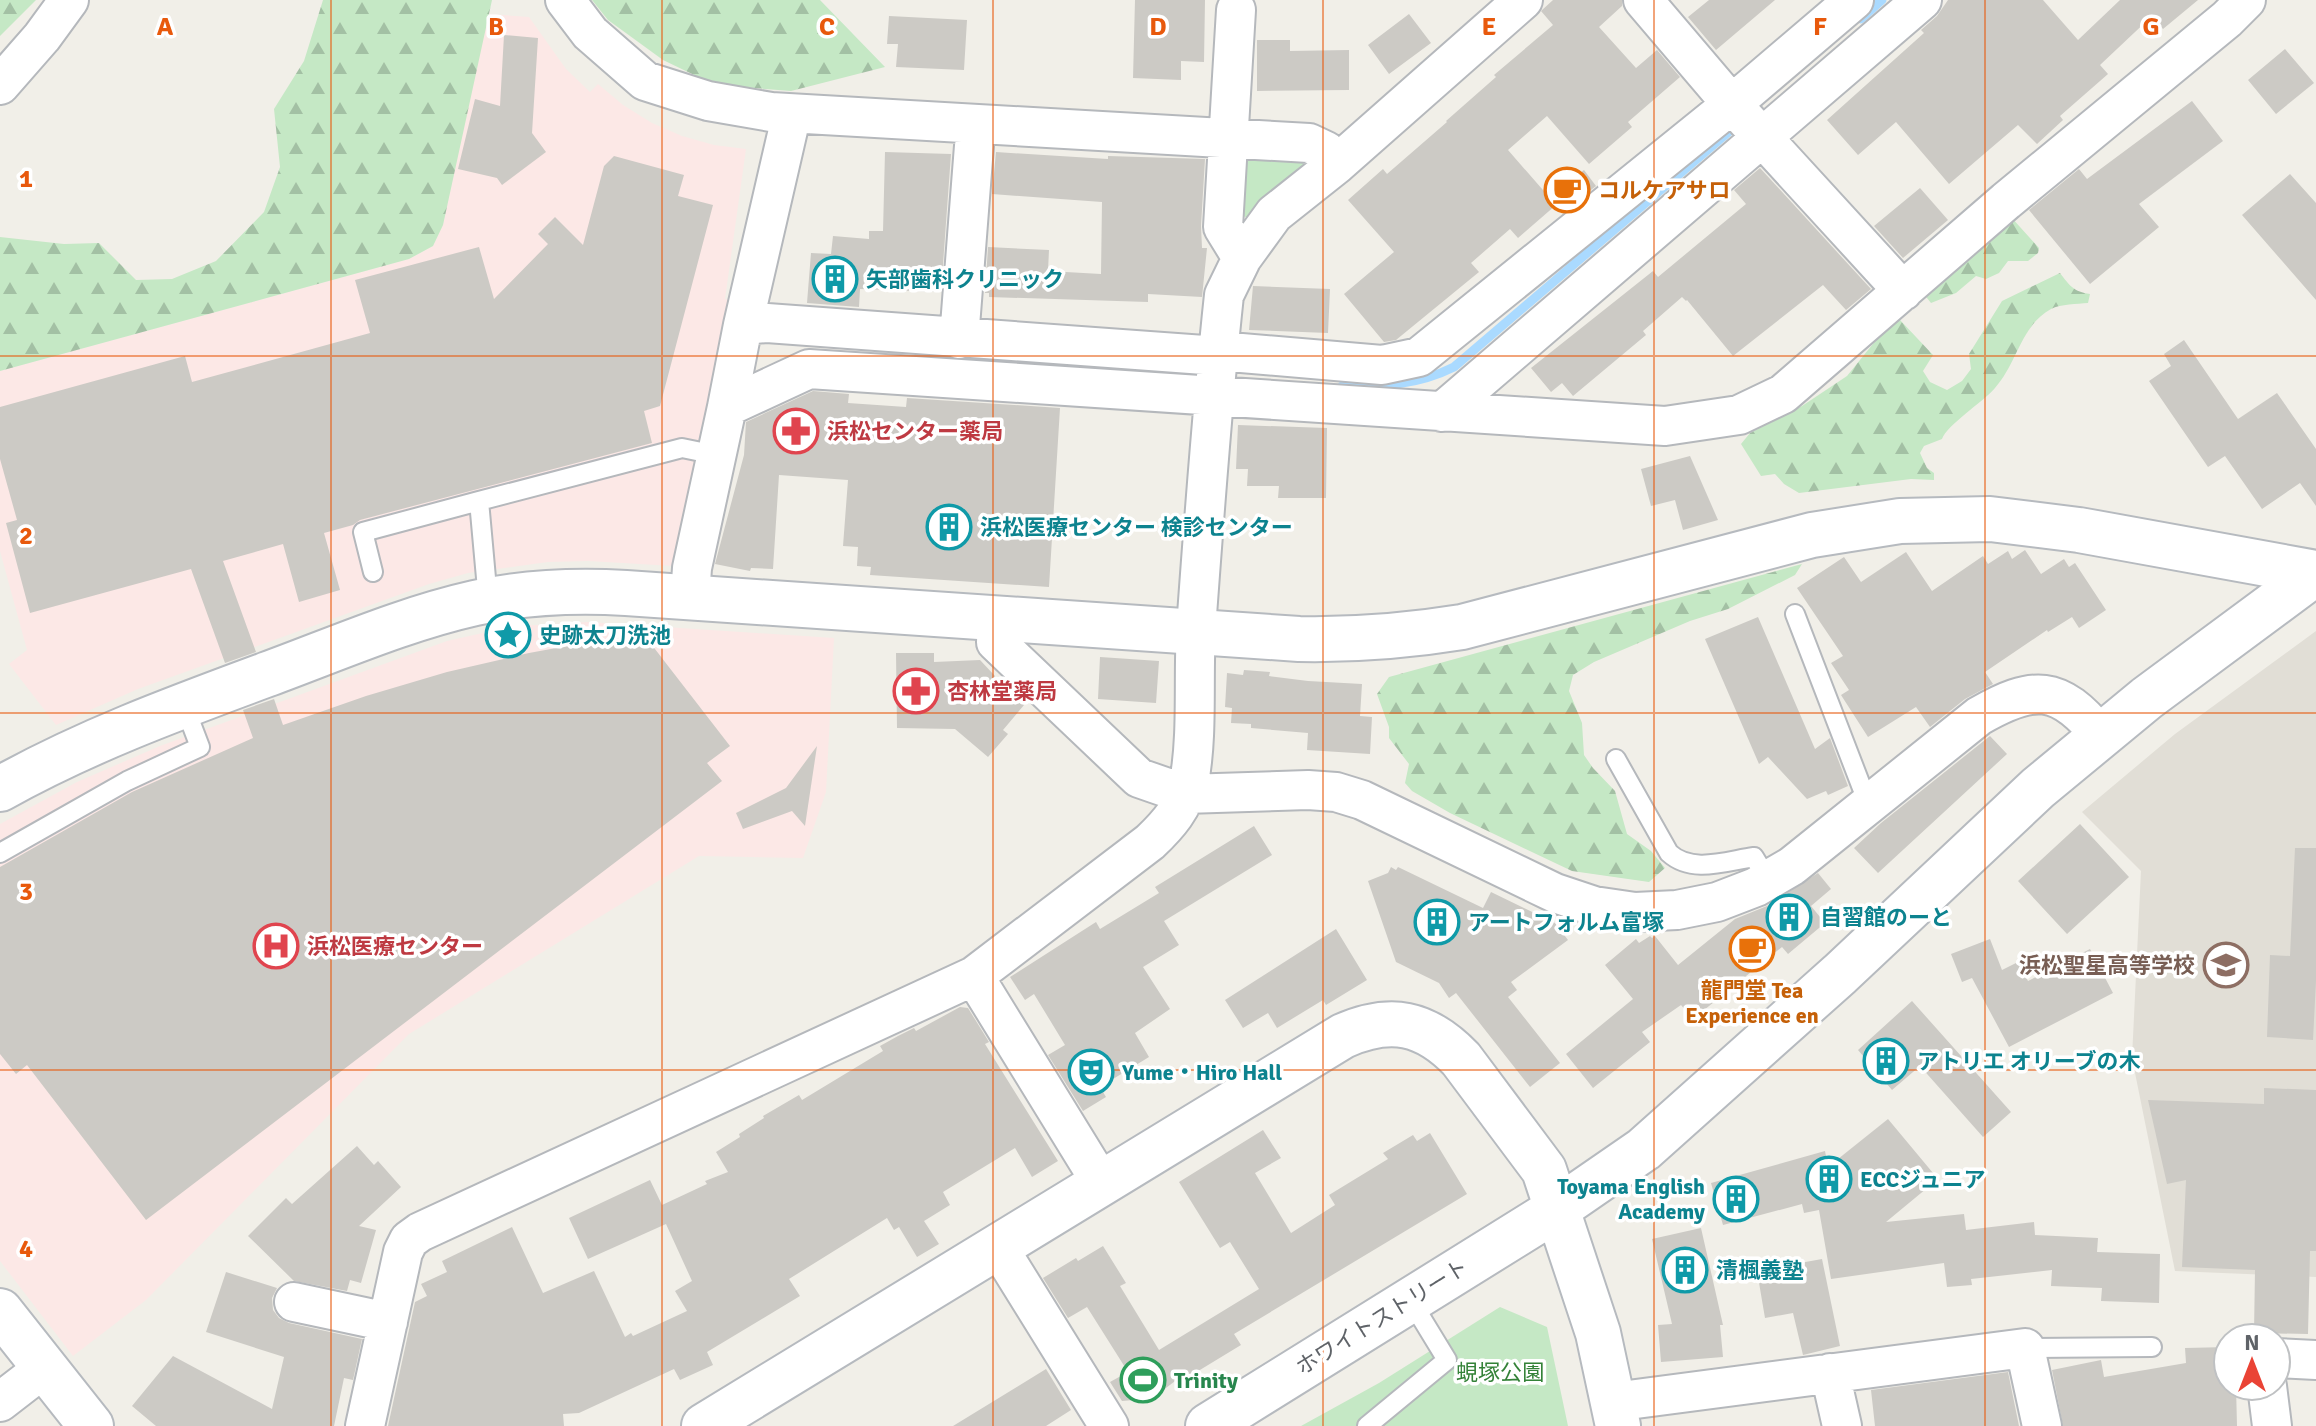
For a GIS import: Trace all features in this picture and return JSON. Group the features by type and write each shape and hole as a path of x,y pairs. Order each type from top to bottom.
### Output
{"street":[{"path":"0,85 69,0"},
{"path":"565,0 590,33 645,81 708,101 771,112 1309,143 1326,151 1337,164"},
{"path":"365,1426 403,1252 409,1240 420,1232 974,976 1168,825 1185,794 1191,759 1196,632 1224,295 1242,258 1274,214 1337,164 1523,0"},
{"path":"1643,0 1732,104 1903,291"},
{"path":"743,325 767,323 959,339 1382,365 1419,357 1732,104 1854,0"},
{"path":"1442,412 1922,0"},
{"path":"727,407 809,369 1665,426 1739,415 1783,394 2006,201 2246,0"},
{"path":"1236,10 1223,227 1242,258"},
{"path":"690,597 692,568 788,130"},
{"path":"959,339 974,146"},
{"path":"0,789 105,735 438,612 488,600 550,592 690,597 1353,640 1448,629 1515,615 1812,535 1915,520 1990,519 2034,523 2316,573"},
{"name":"ホワイトストリート","path":"1208,1426 1557,1209 1644,1149 1840,974 2038,788 2191,664 2316,573"},
{"path":"997,618 996,642 1139,778 1185,794 1336,792 1362,800 1555,893 1635,912 1677,910 1717,902 1768,880 1792,866 1979,716 2023,696 2045,694 2067,702 2085,716 2100,735"},
{"path":"974,976 1102,1184"},
{"path":"704,1426 1343,1036 1363,1027 1385,1023 1407,1025 1428,1032 1446,1044 1461,1059 1544,1170 1598,1333 1615,1414 1830,1373 2025,1348 2042,1426"},
{"path":"998,1247 1109,1426"},
{"path":"294,1302 388,1322"},
{"path":"0,1311 91,1426"},
{"path":"2292,1359 2316,1360"},
{"path":"0,1402 44,1368"},
{"path":"1830,1373 1842,1426"},
{"path":"2269,1402 2272,1426"}],"lane":[{"path":"373,572 363,532 682,448 716,455"},
{"path":"479,501 488,600"},
{"path":"1795,614 1862,788 1873,801"},
{"path":"0,853 127,781 200,747 184,705"},
{"path":"1616,759 1669,853 1688,865 1754,857 1768,880"},
{"path":"1367,1426 1447,1360 1410,1300"},
{"path":"2025,1348 2152,1347"}],"shaded area":[{"path":"488,14 529,17 566,69 590,92 598,84 652,123 714,145 746,149 725,299 731,300 674,566 548,562 468,573 429,584 138,689 56,725 9,664 27,650 0,551 0,371 409,259 433,246 443,225"},
{"name":"浜松医療センター","path":"588,622 834,638 826,792 803,858 699,856 409,1034 146,1300 73,1356 0,1261 0,824 77,782 160,746 447,641 496,630 498,643 521,639 519,626"},
{"name":"浜松聖星高等学校","path":"2316,631 2316,1277 2175,1271 2132,1058 2141,871 2082,812 2175,734"}],"green space":[{"path":"0,0 36,0 0,36"},
{"path":"323,0 492,0 443,225 433,246 409,259 0,371 0,237 64,244 99,243 136,280 172,279 216,261 264,212 280,167 274,109 304,61"},
{"path":"592,0 820,0 885,67 791,91 715,85 663,60 608,20"},
{"path":"1242,155 1302,158 1306,173 1254,222 1240,214"},
{"path":"2011,217 2039,248 2038,253 2028,261 2008,261 1999,273 1986,279 1976,276 1956,293 1931,303 1923,293"},
{"path":"2060,273 2072,287 2090,294 2088,303 2059,306 2041,316 2026,335 1995,388 1951,427 1942,439 1924,446 1920,453 1927,468 1934,473 1934,480 1911,479 1799,493 1775,474 1761,476 1741,444 1750,433 1802,406 1847,376 1881,334 1900,320 1933,355 1923,371 1930,382 1947,390 1962,381 1971,369 1969,354 2002,301"},
{"path":"1802,564 1795,575 1728,609 1690,621 1594,662 1573,675 1569,691 1582,723 1584,755 1615,791 1627,834 1651,851 1665,868 1649,882 1572,871 1450,813 1412,791 1405,783 1409,764 1389,738 1389,727 1377,694 1389,677"},
{"name":"蜆塚公園","path":"1500,1307 1547,1327 1568,1426 1301,1426 1379,1383"}],"building":[{"path":"1135,0 1205,0 1204,62 1181,61 1181,80 1133,78"},
{"path":"1553,0 1622,0 1622,6 1599,27 1636,68 1657,50 1680,77 1628,122 1632,127 1589,164 1547,116 1508,150 1556,205 1518,238 1510,229 1471,263 1479,272 1396,340 1384,342 1344,294 1394,252 1348,200 1383,169 1387,174 1553,25 1541,11"},
{"path":"1709,0 1775,0 1716,50 1688,17"},
{"path":"1948,0 2043,0 2078,40 2120,0 2198,0 2163,29 2152,16 2100,65 2108,74 2060,116 2063,120 2037,144 2018,125 1949,184 1896,122 1858,155 1827,120 1924,33 1921,30 1937,16"},
{"path":"1409,14 1431,43 1389,74 1368,45"},
{"path":"889,16 967,20 964,70 896,67 898,44 887,44"},
{"path":"504,35 538,38 532,133 546,152 502,185 497,178 458,169 475,99 500,106"},
{"path":"1257,40 1290,40 1290,51 1349,50 1349,90 1257,91"},
{"path":"2285,49 2314,83 2276,114 2248,80"},
{"path":"2192,101 2223,141 2139,204 2159,227 2090,284 2029,210 2079,169 2087,179"},
{"path":"885,152 951,154 941,292 860,289 859,307 807,303 811,253 831,254 833,236 869,239 869,231 883,231"},
{"path":"996,152 1108,159 1108,156 1205,159 1201,226 1202,248 1207,248 1202,297 1148,294 1148,302 989,297 989,293 985,293 988,247 1049,250 1048,271 1101,274 1102,202 992,194"},
{"path":"614,156 684,175 678,196 713,205 660,406 644,411 652,443 360,520 324,533 340,590 299,602 283,544 223,561 256,652 225,663 191,569 30,613 6,523 17,520 0,459 0,407 185,356 192,382 370,333 355,280 479,247 494,299 548,244 538,234 555,217 583,245 604,166"},
{"path":"1760,168 1871,289 1846,310 1823,285 1733,356 1682,297 1643,331 1646,335 1573,396 1562,383 1551,392 1531,368 1653,271 1658,277 1746,204 1734,190"},
{"path":"1584,170 1596,186 1567,209 1554,193"},
{"path":"2290,174 2316,203 2316,300 2242,215"},
{"path":"1920,188 1948,220 1903,258 1874,226"},
{"path":"1253,286 1330,289 1328,333 1249,330"},
{"path":"2184,340 2238,419 2277,393 2316,449 2316,506 2300,483 2262,509 2225,456 2208,467 2149,381 2171,366 2164,354"},
{"path":"813,391 849,394 848,403 906,407 907,398 1060,408 1049,587 870,575 871,567 857,566 858,547 843,546 848,480 779,475 773,569 751,568 750,571 715,564 744,455 746,422"},
{"path":"1238,425 1327,428 1326,498 1278,498 1279,486 1247,486 1248,469 1236,469"},
{"path":"1690,456 1718,520 1683,530 1675,500 1651,506 1641,469"},
{"path":"2025,550 2041,574 2064,559 2069,567 2075,563 2106,610 2079,628 2072,617 2047,630 1985,672 1993,684 1965,699 1930,727 1916,707 1868,737 1841,695 1849,690 1831,663 1843,656 1797,588 1844,557 1861,582 1906,552 1932,591 1983,556 1988,564 2008,551 2012,559"},
{"path":"1758,617 1815,749 1830,738 1848,786 1828,795 1826,791 1807,799 1768,757 1759,764 1705,639"},
{"name":"浜松医療センター","path":"611,638 648,640 730,746 707,763 722,781 146,1220 27,1065 16,1074 0,1054 0,867 132,792 253,738 243,710 274,699 283,725 447,672"},
{"path":"896,653 934,653 934,662 980,660 995,676 993,679 1024,705 1003,730 1008,734 988,757 955,729 897,728"},
{"path":"1100,657 1159,661 1156,703 1098,699"},
{"path":"1244,670 1270,672 1269,676 1308,681 1362,684 1360,716 1372,717 1370,754 1307,750 1308,733 1231,723 1232,708 1225,707 1227,673 1243,675"},
{"path":"1990,736 2007,754 1878,873 1854,848"},
{"path":"817,746 805,826 792,811 743,829 736,813 786,788"},
{"path":"2080,824 2129,877 2067,934 2018,881"},
{"path":"1254,826 1272,855 1164,921 1179,945 1143,967 1170,1009 1135,1033 1149,1057 1100,1087 1106,1097 1083,1111 1048,1055 1065,1045 1034,994 1025,1000 1010,977 1096,922 1100,929 1159,893 1155,887"},
{"path":"2295,848 2316,848 2313,1040 2267,1037 2270,955 2290,956"},
{"path":"1391,867 1396,870 1398,867 1483,908 1491,892 1555,923 1568,940 1511,982 1517,990 1508,997 1560,1063 1530,1087 1456,993 1449,998 1439,983 1396,962 1368,881 1388,873"},
{"path":"1818,873 1831,889 1811,906 1825,923 1788,954 1782,947 1693,1019 1681,1005 1642,1032 1650,1042 1593,1088 1566,1054 1633,999 1605,965 1636,939 1639,943 1655,936 1678,965 1735,919 1767,906"},
{"path":"1336,929 1367,980 1326,1005 1323,1000 1277,1028 1268,1013 1243,1028 1225,1000"},
{"path":"1990,939 2002,970 2018,962 2028,981 2090,949 2113,993 2009,1047 1972,978 1962,982 1951,954"},
{"path":"1912,1001 2011,1112 1983,1137 1920,1066 1892,1090 1858,1050"},
{"path":"960,1007 968,1008 989,1042 985,1044 1058,1161 1032,1177 1015,1148 943,1192 950,1205 924,1221 939,1244 917,1257 899,1227 894,1230 887,1218 789,1279 800,1296 707,1352 713,1365 680,1380 674,1369 579,1413 563,1414 564,1426 388,1426 415,1302 427,1296 421,1284 447,1272 442,1261 512,1227 543,1293 594,1271 625,1337 687,1311 675,1291 692,1281 666,1224 588,1259 569,1218 650,1180 662,1205 707,1184 705,1181 728,1172 716,1152 740,1137 739,1134 763,1116 799,1095 802,1100 883,1051 880,1046"},
{"path":"2264,1088 2316,1090 2316,1251 2310,1251 2308,1334 2292,1334 2292,1322 2254,1322 2255,1270 2182,1267 2186,1180 2167,1184 2148,1100 2264,1104"},
{"path":"1888,1119 1938,1179 1886,1222 1964,1214 1966,1230 2034,1222 2035,1235 2098,1238 2097,1252 2160,1254 2159,1303 2101,1301 2102,1288 2051,1286 2052,1270 1971,1279 1972,1285 1947,1287 1944,1263 1831,1279 1819,1210 1804,1213 1802,1204 1723,1225 1711,1183 1825,1151 1828,1167"},
{"path":"1263,1130 1281,1158 1255,1173 1291,1233 1335,1205 1329,1195 1388,1159 1383,1153 1413,1135 1417,1141 1430,1133 1467,1194 1234,1334 1241,1345 1190,1376 1187,1372 1158,1394 1146,1399 1122,1401 1110,1382 1128,1372 1087,1307 1068,1318 1043,1278 1103,1246 1126,1283 1120,1286 1159,1350 1259,1289 1230,1242 1220,1248 1179,1182"},
{"path":"357,1146 374,1165 378,1161 401,1187 359,1226 376,1230 361,1283 350,1280 347,1291 294,1281 248,1236 286,1198 292,1204"},
{"path":"1701,1228 1723,1325 1720,1325 1723,1357 1661,1362 1658,1325 1672,1324 1652,1239"},
{"path":"1822,1259 1840,1346 1803,1355 1793,1313 1765,1318 1757,1271"},
{"path":"226,1272 277,1288 272,1298 273,1310 279,1318 289,1323 362,1339 353,1380 344,1378 334,1426 156,1426 132,1406 173,1356 272,1409 284,1357 206,1332"},
{"path":"2212,1347 2212,1402 2236,1402 2237,1426 2063,1426 2052,1370 2101,1360 2104,1377 2186,1363 2185,1348"},
{"path":"1046,1369 1071,1410 1046,1426 953,1426"},
{"path":"2008,1372 2019,1426 1875,1426 1871,1390"}],"waterway":[{"path":"1861,19 1882,0"},
{"path":"1342,386 1400,384 1454,367 1732,129"}],"place":[{"name":"コルケアサロ","path":"1567,190"},
{"name":"矢部歯科クリニック","path":"835,279"},
{"name":"浜松センター薬局","path":"796,431"},
{"name":"浜松医療センター 検診センター","path":"949,527"},
{"name":"史跡太刀洗池","path":"508,635"},
{"name":"杏林堂薬局","path":"916,691"},
{"name":"自習館のーと","path":"1789,917"},
{"name":"アートフォルム富塚","path":"1437,922"},
{"name":"浜松医療センター","path":"276,946"},
{"name":"龍門堂 Tea Experience en","path":"1752,949"},
{"name":"浜松聖星高等学校","path":"2226,965"},
{"name":"アトリエ オリーブの木","path":"1886,1061"},
{"name":"Yume・Hiro Hall","path":"1091,1072"},
{"name":"ECCジュニア","path":"1829,1179"},
{"name":"Toyama English Academy","path":"1736,1199"},
{"name":"清楓義塾","path":"1685,1270"},
{"name":"Trinity","path":"1143,1380"}]}
